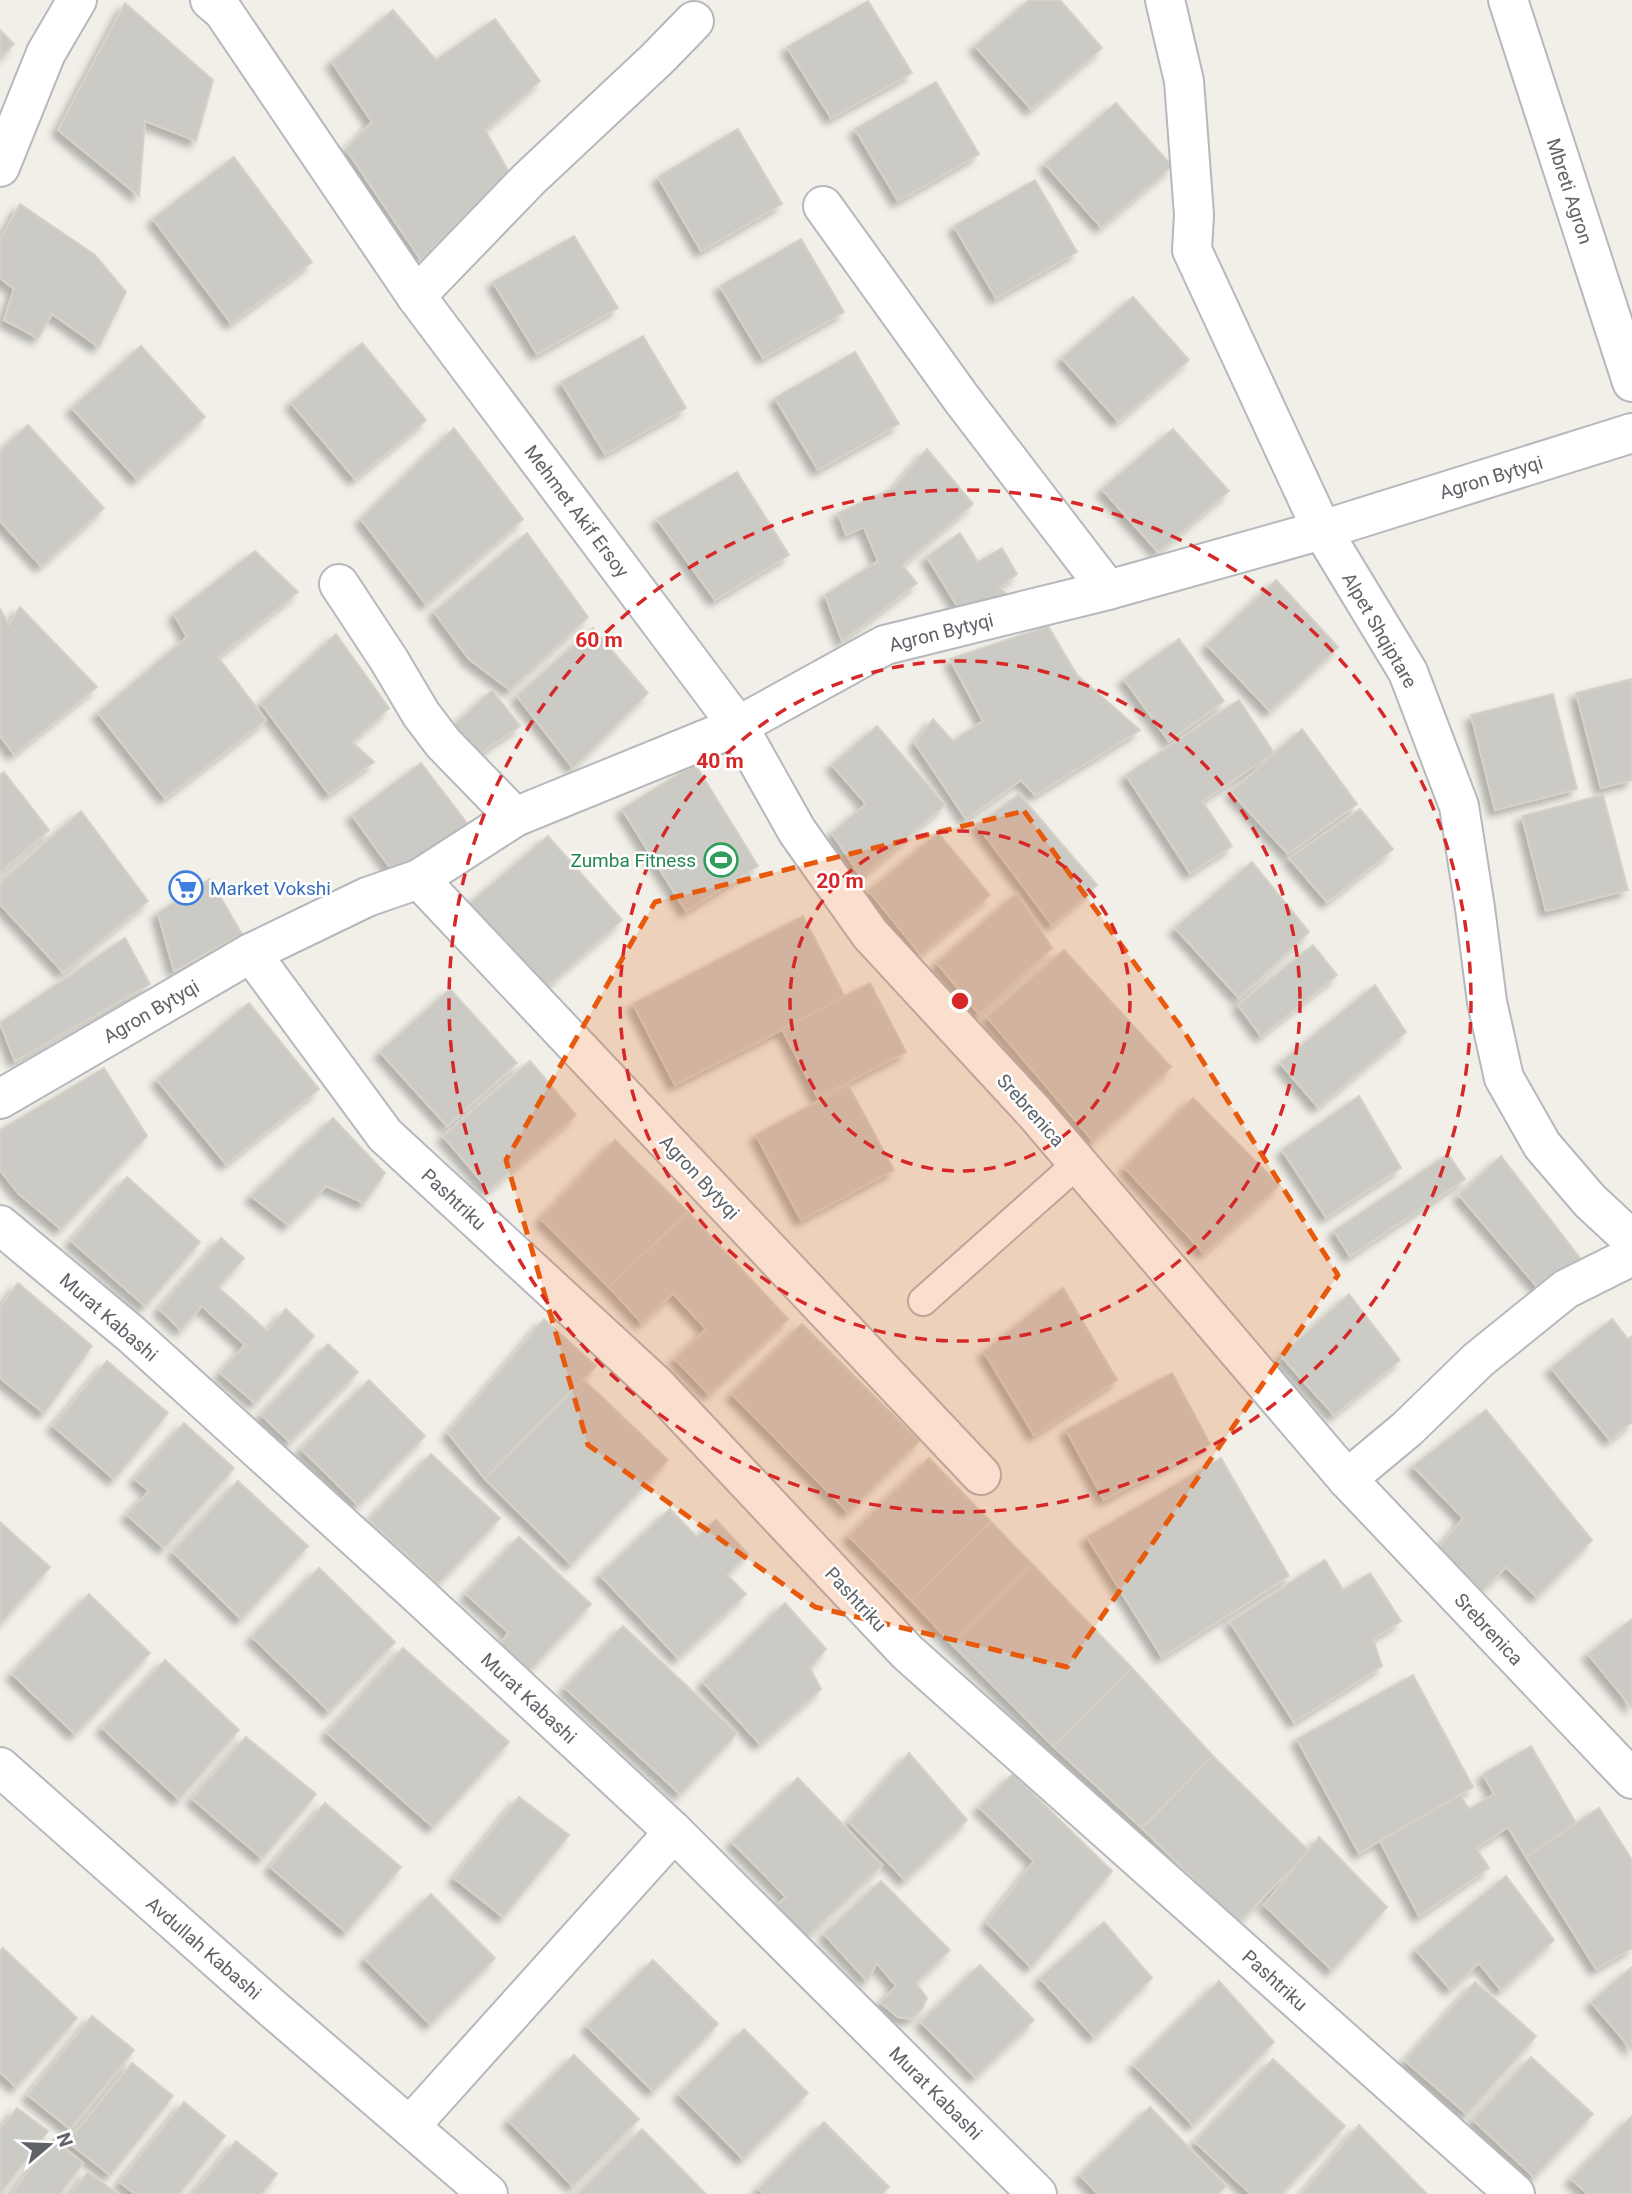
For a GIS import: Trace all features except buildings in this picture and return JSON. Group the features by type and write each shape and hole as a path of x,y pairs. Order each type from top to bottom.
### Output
{"street":[{"path":"0,167 46,53 77,0"},
{"name":"Mehmet Akif Ersoy","path":"210,0 223,11 415,296 738,726"},
{"name":"Alpet Shqiptare","path":"1165,0 1184,81 1194,215 1192,250 1322,530 1408,672 1459,806 1487,1002 1504,1078 1542,1145 1590,1201 1632,1240"},
{"name":"Mbreti Agron","path":"1508,0 1632,382"},
{"path":"415,296 529,179 694,21"},
{"path":"823,206 961,398 1108,590"},
{"name":"Agron Bytyqi","path":"0,1099 251,953 367,897 419,879 515,817 738,726 885,645 1108,590 1322,530 1632,433"},
{"path":"339,584 421,714 451,752 515,817"},
{"name":"Srebrenica","path":"738,726 797,831 870,934 1078,1163 1347,1479 1632,1779"},
{"name":"Agron Bytyqi","path":"419,879 981,1475"},
{"name":"Pashtriku","path":"251,953 384,1135 656,1385 907,1652 1515,2194"},
{"name":"Murat Kabashi","path":"0,1225 131,1334 674,1832 1038,2194"},
{"path":"1347,1479 1407,1429 1478,1360 1566,1289 1632,1256"},
{"name":"Avdullah Kabashi","path":"0,1767 488,2194"},
{"path":"410,2126 674,1832"}],"lane":[{"path":"923,1301 1078,1163"}],"highlighted area":[{"path":"1024,811 1183,1030 1338,1275 1067,1667 815,1607 588,1445 506,1160 655,902"}],"place":[{"name":"Zumba Fitness","path":"721,860"},
{"name":"Market Vokshi","path":"186,888"}]}
